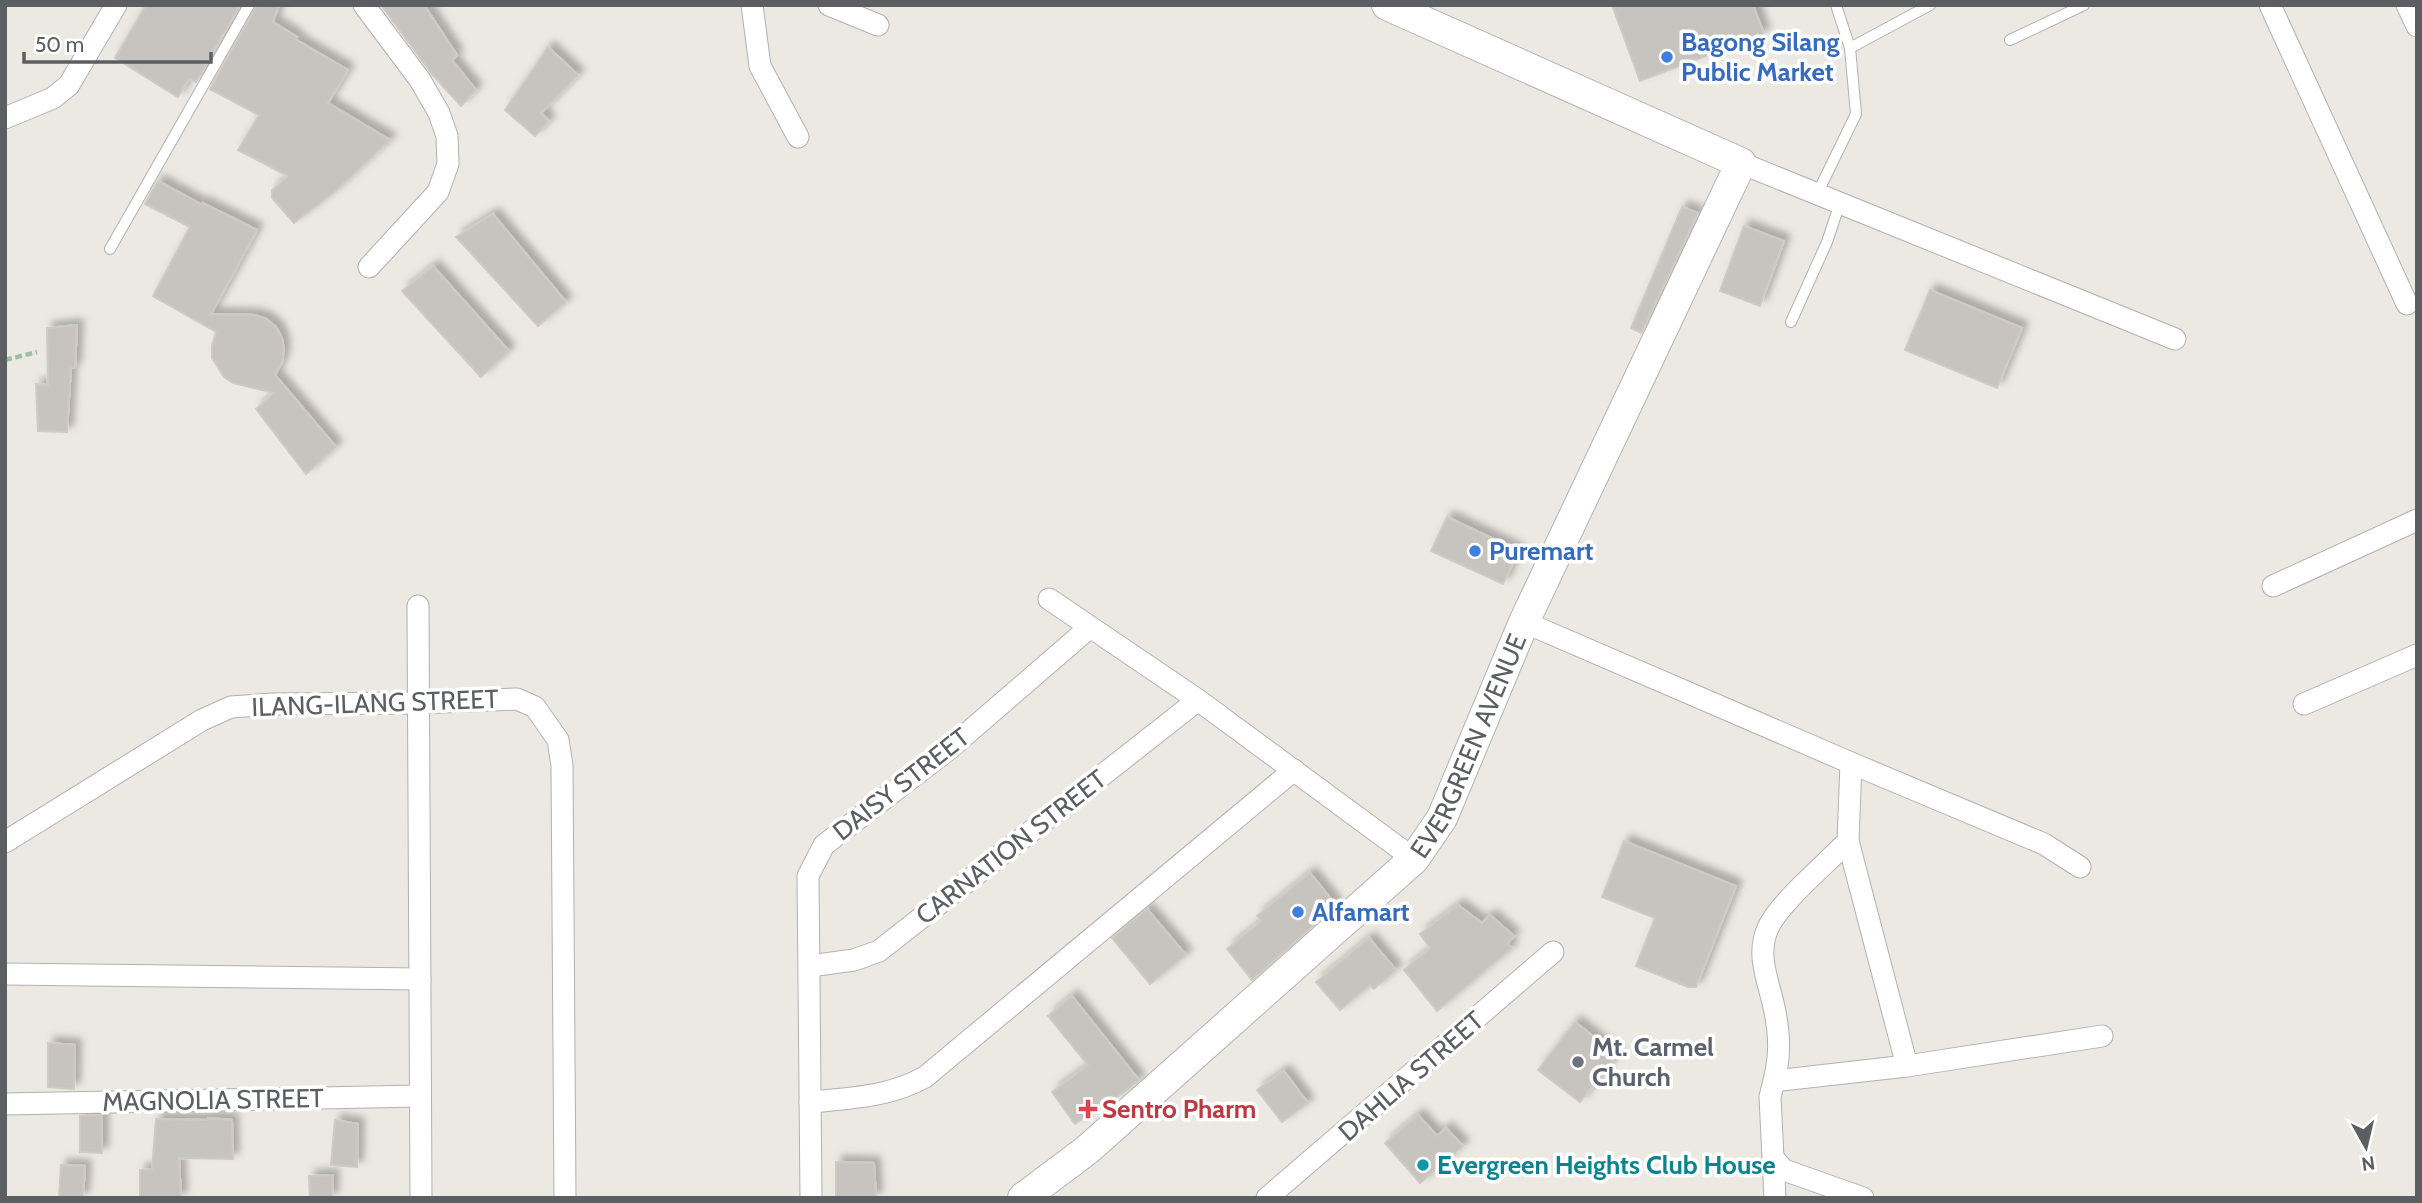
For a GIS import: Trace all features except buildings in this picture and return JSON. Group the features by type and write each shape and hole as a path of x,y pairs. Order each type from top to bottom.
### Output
{"street":[{"path":"5,118 53,98 69,85 116,5"},
{"path":"364,5 420,80 439,113 447,136 448,164 438,192 369,267"},
{"path":"752,5 760,66 798,136"},
{"path":"829,5 878,25"},
{"path":"1387,5 1741,163 2175,338"},
{"path":"2270,5 2407,304"},
{"path":"2407,5 2417,26"},
{"name":"EVERGREEN AVENUE","path":"1023,1198 1087,1150 1415,859 1442,818 1524,622 1741,163"},
{"path":"2273,586 2417,520"},
{"path":"1049,599 1198,700 1415,859"},
{"path":"418,606 421,1198"},
{"path":"1524,622 2044,844 2080,867"},
{"name":"DAISY STREET","path":"811,1198 808,876 824,845 949,749 1089,628"},
{"path":"2304,704 2417,655"},
{"name":"ILANG-ILANG STREET","path":"5,842 202,720 231,707 517,699 535,707 558,740 562,765 565,1198"},
{"name":"CARNATION STREET","path":"810,966 854,960 879,951 1198,700"},
{"path":"1851,763 1848,841 1906,1066"},
{"path":"810,1102 876,1095 905,1088 925,1077 1294,770"},
{"path":"1776,1198 1770,1097 1780,1056 1775,1009 1763,964 1764,940 1768,926 1790,900 1848,841"},
{"name":"DAHLIA STREET","path":"1267,1198 1553,952"},
{"path":"5,974 420,979"},
{"path":"1774,1081 1906,1066 2102,1036"},
{"name":"MAGNOLIA STREET","path":"5,1104 420,1096"},
{"path":"1773,1158 1784,1170 1863,1198"}],"lane":[{"path":"110,249 249,5"},
{"path":"1816,194 1856,114 1850,48 1836,5"},
{"path":"1850,48 1930,5"},
{"path":"2010,40 2084,5"},
{"path":"1791,322 1827,242 1840,203"}],"path":[{"path":"5,360 37,352"}],"place":[{"name":"Bagong Silang Public Market","path":"1667,57"},
{"name":"Puremart","path":"1475,551"},
{"name":"Alfamart","path":"1298,912"},
{"name":"Mt. Carmel Church","path":"1578,1062"},
{"name":"Sentro Pharm","path":"1088,1109"},
{"name":"Evergreen Heights Club House","path":"1423,1165"}]}
